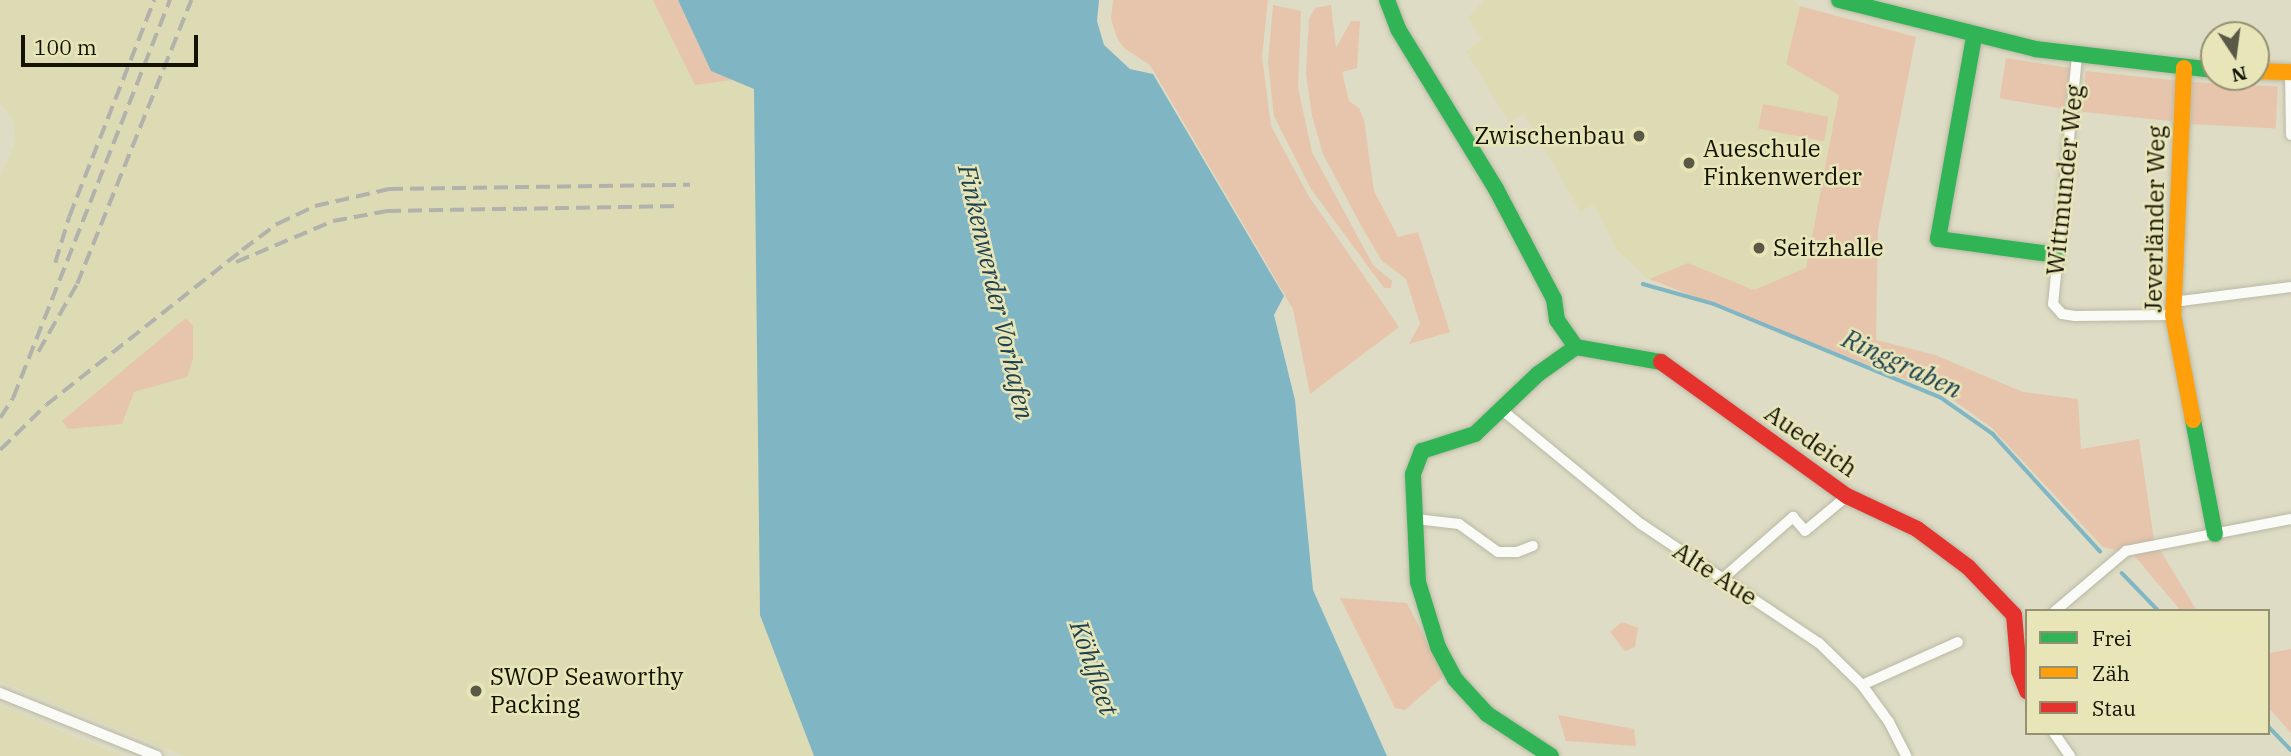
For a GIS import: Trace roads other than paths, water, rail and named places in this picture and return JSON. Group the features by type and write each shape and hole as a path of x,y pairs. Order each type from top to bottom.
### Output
{"street":[{"path":"1387,0 1398,29 1496,189 1548,286 1557,320 1576,347 1538,374 1502,410 1466,439 1429,447 1418,455 1413,474 1421,602 1446,662 1487,714 1551,756"},
{"path":"1839,0 1974,37 2077,56 2200,69"},
{"path":"1974,37 1938,239 2056,255"},
{"name":"Wittmunder Weg","path":"2077,56 2053,304 2062,314 2075,316 2173,308"},
{"name":"Jeverländer Weg","path":"2184,68 2173,308 2215,534"},
{"path":"2270,71 2291,72 2291,135"},
{"path":"2173,308 2291,287"},
{"name":"Auedeich","path":"1576,347 1655,358 1847,496 1905,523 1968,567 2014,615 2023,641 2019,671 2025,686"},
{"name":"Alte Aue","path":"1502,410 1641,524 1819,643 1862,685 1889,722 1906,756"},
{"path":"1721,580 1793,517 1805,531 1847,496"},
{"path":"1416,519 1459,524 1498,552 1517,552 1533,546"},
{"path":"2059,609 2126,551 2291,519"},
{"path":"1862,685 1958,642"},
{"path":"0,693 157,756"},
{"path":"2055,735 2070,756"}],"water":[{"path":"678,0 1099,0 1097,21 1104,45 1130,69 1153,74 1284,296 1274,315 1295,400 1313,590 1387,756 814,756 760,615 754,89 711,71"}],"waterway":[{"name":"Ringgraben","path":"1643,284 1714,304 1940,397 1993,434 2100,551"},
{"name":"Ringgraben","path":"2122,573 2157,609"},
{"name":"Ringgraben","path":"2270,728 2291,750"}],"railway":[{"path":"55,263 69,217 154,0"},
{"path":"0,418 13,398 170,0"},
{"path":"38,352 77,284 191,0"},
{"path":"0,450 46,405 242,250 277,224 315,206 389,189 690,185"},
{"path":"236,262 333,221 387,211 678,206"}],"place":[{"name":"Zwischenbau","path":"1639,136"},
{"name":"Aueschule Finkenwerder","path":"1689,163"},
{"name":"Seitzhalle","path":"1759,248"},
{"name":"SWOP Seaworthy Packing","path":"476,691"}],"water label":[{"name":"Finkenwerder Vorhafen","path":"996,292"},
{"name":"Köhlfleet","path":"1094,668"}]}
